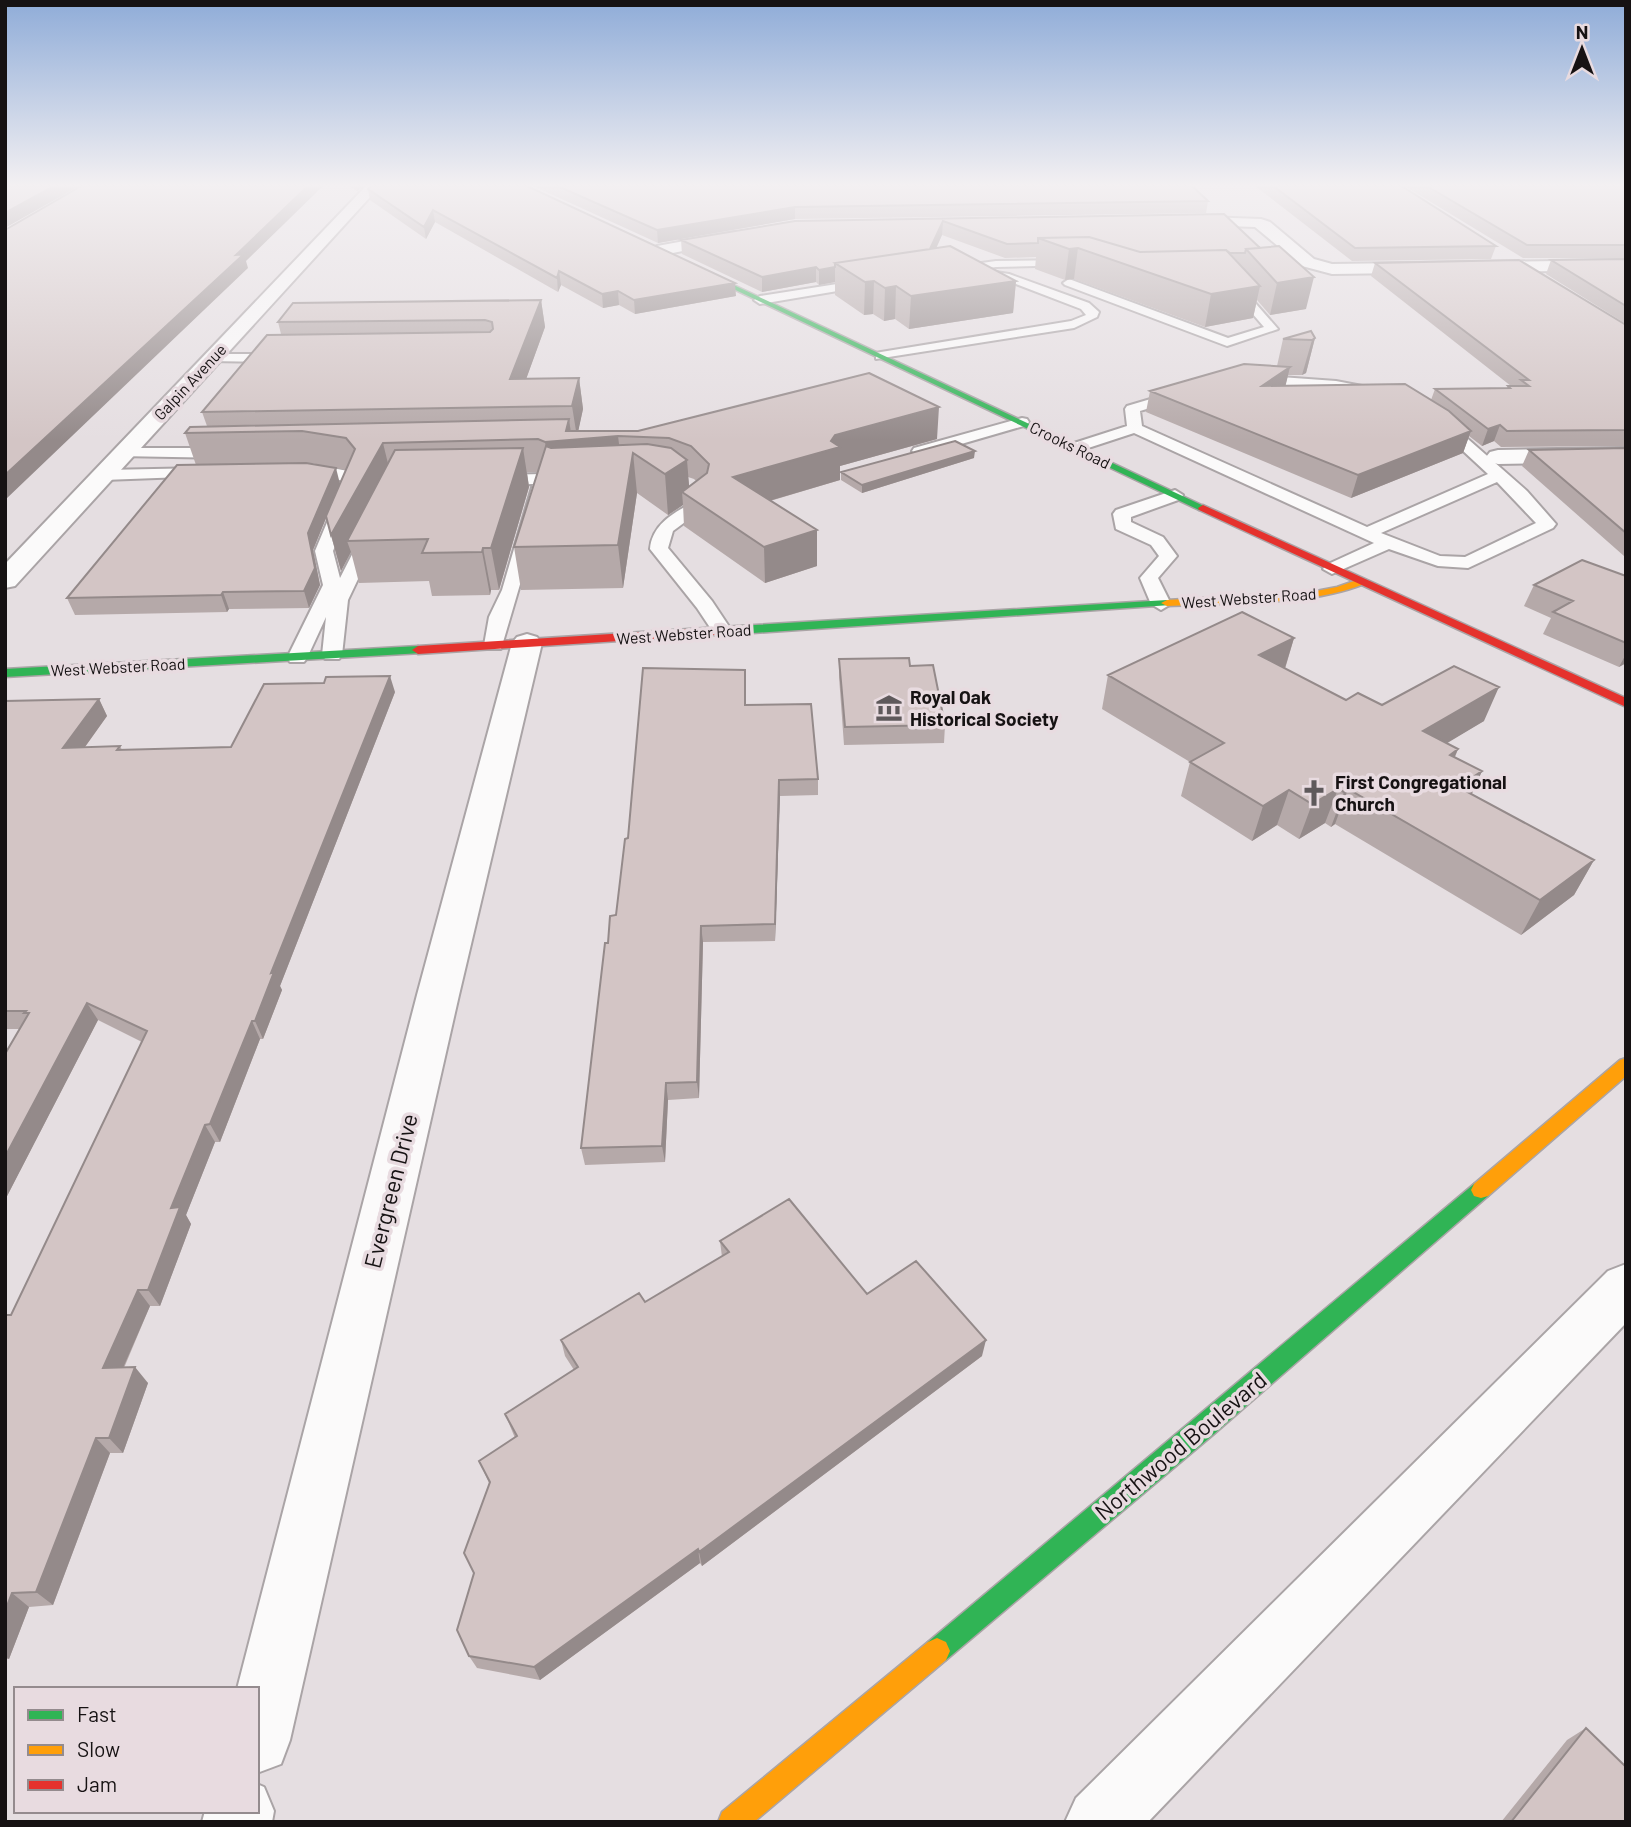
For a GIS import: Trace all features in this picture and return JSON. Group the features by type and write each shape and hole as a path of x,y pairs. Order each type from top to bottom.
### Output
{"street":[{"name":"Galpin Avenue","path":"5,580 294,270"},
{"name":"Crooks Road","path":"698,270 1332,569 1626,703"},
{"path":"1525,270 1541,280"},
{"path":"1499,465 1626,455"},
{"name":"West Webster Road","path":"5,673 297,658 1316,594 1340,590 1360,582"},
{"name":"Evergreen Drive","path":"259,1732 435,1009 510,644"},
{"name":"Northwood Boulevard","path":"732,1822 1206,1426 1626,1065"},
{"path":"1100,1822 1626,1287"}],"lane":[{"path":"881,356 1074,324 1091,317 1093,312 1085,306 1005,276 943,275 975,270"},
{"path":"1035,270 1227,342 1272,329 1225,275 1243,274"},
{"path":"760,300 880,285 782,310"},
{"path":"212,358 301,358"},
{"path":"1237,378 1336,385 1386,394"},
{"path":"1135,428 1132,409 1199,389"},
{"path":"1076,447 1135,428 1388,543 1438,561 1468,563 1547,524 1499,465 1429,414"},
{"path":"904,455 1022,422"},
{"path":"124,453 249,453"},
{"path":"1367,533 1476,487 1499,465"},
{"path":"289,472 332,472 347,476 353,481 324,551 332,585 297,658"},
{"path":"104,475 224,473"},
{"path":"476,481 542,480 511,590 499,617 510,644"},
{"path":"680,481 701,499 700,505 663,531 658,540 659,549 705,605 722,631"},
{"path":"1161,604 1149,578 1168,555 1157,541 1122,525 1122,514 1175,495"},
{"path":"332,655 338,600 379,518"},
{"path":"1332,569 1388,543"}],"building":[{"path":"5,270 226,270 5,475"},
{"path":"543,270 708,270 735,283 634,300 618,291 602,294 559,271 557,278"},
{"path":"747,270 798,270 762,277"},
{"path":"846,270 996,270 1016,281 911,296 896,286 885,288 874,281 865,282"},
{"path":"1142,270 1245,270 1260,286 1211,294"},
{"path":"1265,270 1306,270 1314,277 1277,283"},
{"path":"1385,270 1536,270 1626,325 1626,430 1507,431 1500,425 1488,429 1435,389 1510,388 1508,386 1529,386 1521,380 1529,380"},
{"path":"1568,270 1626,270 1626,306"},
{"path":"541,300 510,379 579,378 572,406 202,412 267,335 490,332 493,329 492,322 485,320 278,322 293,303"},
{"path":"1311,331 1315,338 1312,340 1283,339"},
{"path":"1244,364 1290,367 1262,386 1405,384 1449,411 1471,431 1358,475 1150,391"},
{"path":"869,373 939,407 835,435 831,441 840,447 733,477 817,530 764,547 682,492 707,473 709,464 691,446 669,438 618,436 545,442 538,439 383,443 331,535 326,516 355,449 346,438 302,431 185,433 190,427 569,419 566,431 638,431"},
{"path":"955,441 975,451 862,485 841,472"},
{"path":"647,444 671,448 687,460 665,474 633,453 618,545 514,547 546,446"},
{"path":"523,448 491,548 483,548 482,552 422,553 428,539 347,541 395,450"},
{"path":"1626,448 1626,533 1529,450"},
{"path":"306,463 336,468 308,533 315,568 304,591 67,598 177,465"},
{"path":"1582,560 1626,576 1626,643 1553,612 1573,601 1534,585"},
{"path":"1242,612 1294,638 1259,655 1346,700 1358,693 1382,705 1454,666 1499,687 1423,731 1458,749 1450,755 1482,771 1458,787 1594,860 1540,900 1348,789 1344,792 1338,789 1312,804 1289,790 1263,806 1190,762 1224,743 1108,675"},
{"name":"Royal Oak Historical Society","path":"909,658 910,666 933,665 945,725 845,727 839,659"},
{"path":"643,668 745,670 745,705 811,704 818,779 779,780 775,924 701,926 697,1082 666,1083 662,1146 581,1148 605,943 608,943 610,916 616,915 625,839 628,838"},
{"path":"390,676 271,973 274,972 255,1021 252,1021 210,1124 205,1125 171,1208 180,1207 148,1290 138,1290 103,1368 135,1367 109,1438 96,1438 36,1592 12,1593 5,1611 5,1315 11,1315 147,1031 87,1003 5,1157 5,1054 29,1013 5,1011 5,701 99,699 63,748 120,746 117,750 231,747 264,684 324,683 326,677"},
{"path":"789,1199 867,1294 916,1261 986,1340 699,1552 698,1549 534,1667 469,1656 457,1630 474,1573 464,1553 490,1482 479,1461 517,1436 505,1414 578,1367 561,1340 639,1293 645,1302 729,1252 720,1241"},
{"path":"1586,1728 1626,1767 1626,1822 1511,1822"}],"traffic: fast":[{"path":"698,270 1203,508"},
{"path":"738,630 1167,603"},
{"path":"5,673 418,650"},
{"path":"937,1651 1206,1426 1481,1190"}],"traffic: slow":[{"path":"1167,603 1316,594 1340,590 1360,582"},
{"path":"1481,1190 1626,1065"},
{"path":"732,1822 937,1651"}],"traffic: jam":[{"path":"1203,508 1626,703"},
{"path":"418,650 738,630"}],"place":[{"name":"Royal Oak Historical Society","path":"889,708"},
{"name":"First Congregational Church","path":"1314,793"}]}
